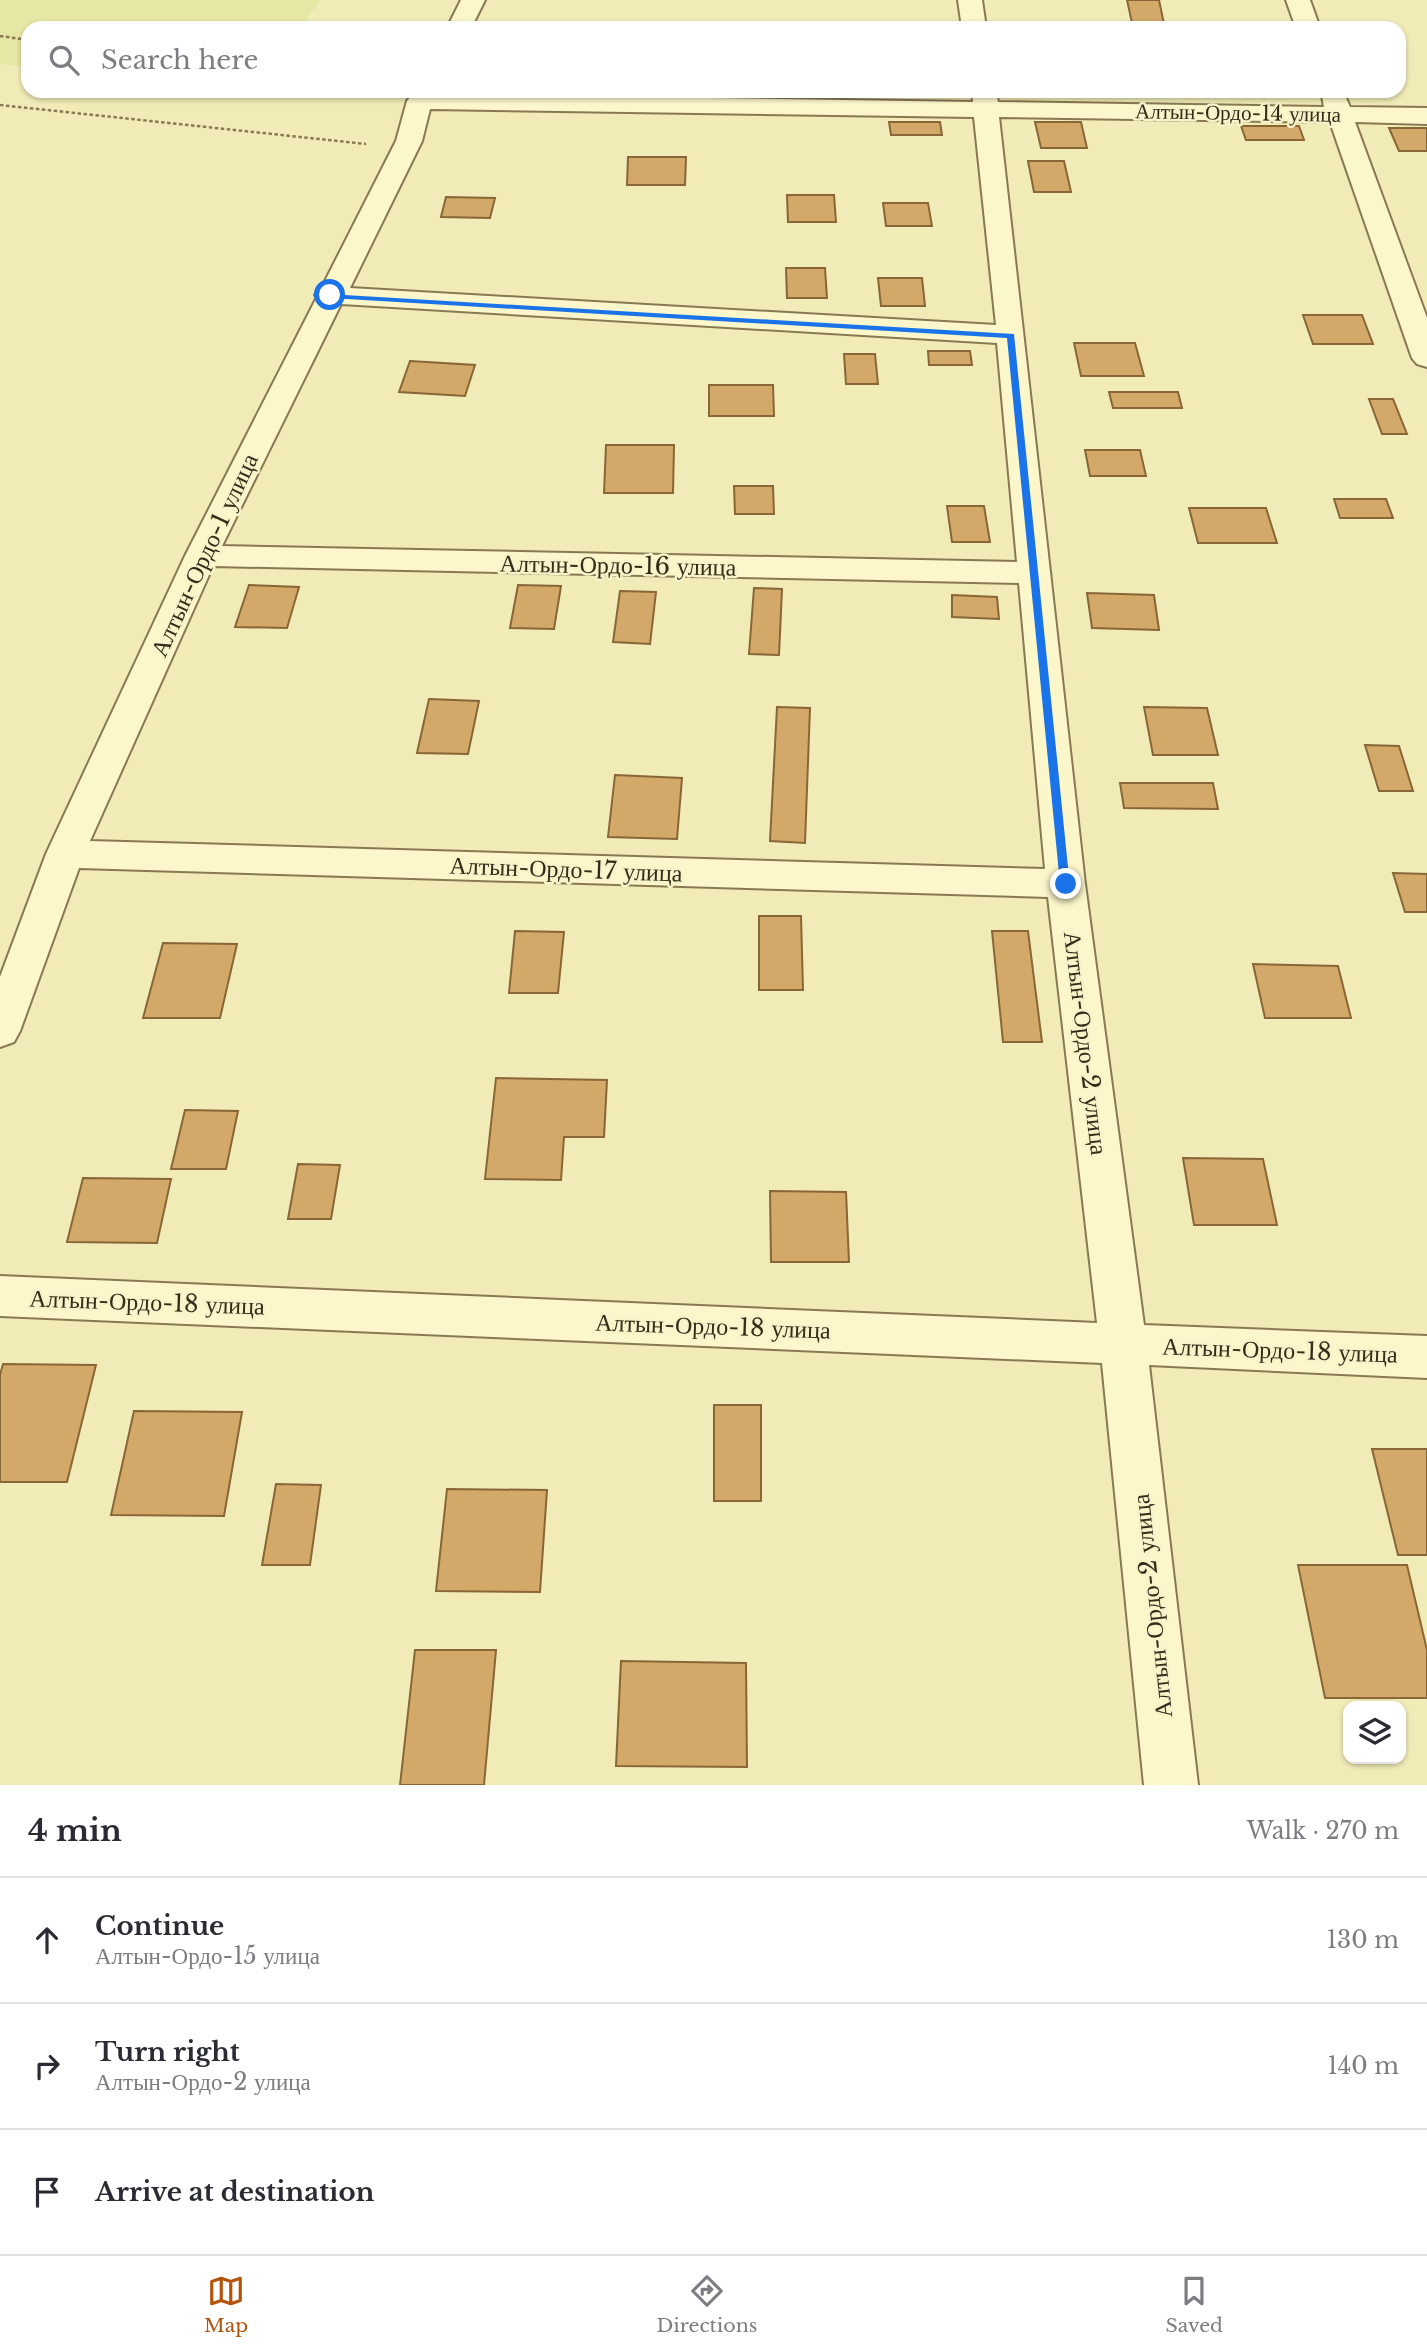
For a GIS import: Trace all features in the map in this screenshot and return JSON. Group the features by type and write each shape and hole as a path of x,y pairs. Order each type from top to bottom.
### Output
{"street":[{"path":"462,21 473,0"},
{"path":"970,0 973,21"},
{"path":"1298,0 1306,21"},
{"name":"Алтын-Ордо-1 улица","path":"0,1031 65,854 201,556 409,141 423,98"},
{"name":"Алтын-Ордо-14 улица","path":"704,98 1335,103 1427,116"},
{"name":"Алтын-Ордо-2 улица","path":"985,100 1066,884 1123,1344 1171,1785"},
{"path":"1335,103 1427,358"},
{"path":"330,295 1011,335"},
{"name":"Алтын-Ордо-16 улица","path":"201,556 1035,573"},
{"name":"Алтын-Ордо-17 улица","path":"65,854 1066,884"},
{"name":"Алтын-Ордо-18 улица","path":"0,1296 1427,1357"}],"path":[{"path":"0,36 21,39"},
{"path":"0,105 366,144 409,141"}],"green space":[{"path":"0,0 320,0 306,21 21,21 21,66 0,64"}],"building":[{"path":"1127,0 1159,0 1163,21 1132,21"},
{"path":"889,122 940,122 942,135 891,135"},
{"path":"1035,122 1081,122 1087,148 1041,148"},
{"path":"1241,126 1299,126 1304,140 1246,140"},
{"path":"1389,128 1427,128 1427,151 1399,151"},
{"path":"628,157 686,157 685,185 627,185"},
{"path":"1028,161 1064,161 1071,192 1034,192"},
{"path":"787,195 834,195 836,222 788,222"},
{"path":"446,197 495,198 490,218 441,217"},
{"path":"883,203 928,203 932,226 886,226"},
{"path":"786,268 825,268 827,298 787,298"},
{"path":"878,278 922,278 925,306 881,306"},
{"path":"1303,315 1362,315 1373,344 1313,344"},
{"path":"1074,343 1135,343 1144,376 1081,376"},
{"path":"928,351 970,351 972,365 929,365"},
{"path":"844,354 875,354 878,384 846,384"},
{"path":"410,361 475,365 465,396 399,392"},
{"path":"709,385 773,385 774,416 709,416"},
{"path":"1109,392 1178,392 1182,408 1113,408"},
{"path":"1369,399 1393,399 1407,434 1382,434"},
{"path":"606,445 674,445 673,493 604,493"},
{"path":"1085,450 1140,450 1146,476 1090,476"},
{"path":"734,486 773,486 774,514 735,514"},
{"path":"1334,499 1386,499 1393,518 1340,518"},
{"path":"947,506 984,506 990,542 952,542"},
{"path":"1189,508 1266,508 1277,543 1198,543"},
{"path":"249,585 299,587 287,628 235,627"},
{"path":"518,585 561,586 554,629 510,628"},
{"path":"754,588 782,589 779,655 749,654"},
{"path":"620,591 656,592 650,644 613,642"},
{"path":"1087,593 1154,595 1159,630 1092,628"},
{"path":"952,595 997,597 999,619 952,617"},
{"path":"429,699 479,701 468,754 417,753"},
{"path":"777,707 810,708 805,843 770,841"},
{"path":"1144,707 1207,708 1218,755 1153,755"},
{"path":"1365,745 1399,746 1413,791 1379,791"},
{"path":"615,775 682,778 677,839 608,837"},
{"path":"1120,783 1213,783 1218,809 1124,808"},
{"path":"1393,873 1427,874 1427,912 1405,912"},
{"path":"759,916 801,916 803,990 759,990"},
{"path":"515,931 564,932 558,993 509,993"},
{"path":"992,931 1028,931 1042,1042 1003,1042"},
{"path":"163,943 237,944 220,1018 143,1018"},
{"path":"1253,964 1338,966 1351,1018 1265,1018"},
{"path":"496,1078 607,1080 604,1137 564,1137 561,1180 485,1179"},
{"path":"185,1110 238,1111 226,1169 171,1169"},
{"path":"1183,1158 1263,1159 1277,1225 1194,1225"},
{"path":"298,1164 340,1165 331,1219 288,1219"},
{"path":"83,1178 171,1179 157,1243 67,1242"},
{"path":"770,1191 846,1192 849,1262 771,1262"},
{"path":"3,1364 96,1365 67,1482 0,1482 0,1375"},
{"path":"714,1405 761,1405 761,1501 714,1501"},
{"path":"134,1411 242,1412 224,1516 111,1515"},
{"path":"1372,1449 1427,1449 1427,1555 1398,1555"},
{"path":"276,1484 321,1485 310,1565 262,1565"},
{"path":"447,1489 547,1490 540,1592 436,1591"},
{"path":"1298,1565 1407,1565 1427,1650 1427,1698 1325,1698"},
{"path":"415,1650 496,1650 484,1785 400,1785"},
{"path":"621,1661 746,1663 747,1767 616,1766"}],"route":[{"path":"330,295 1011,335 1066,884"}]}
